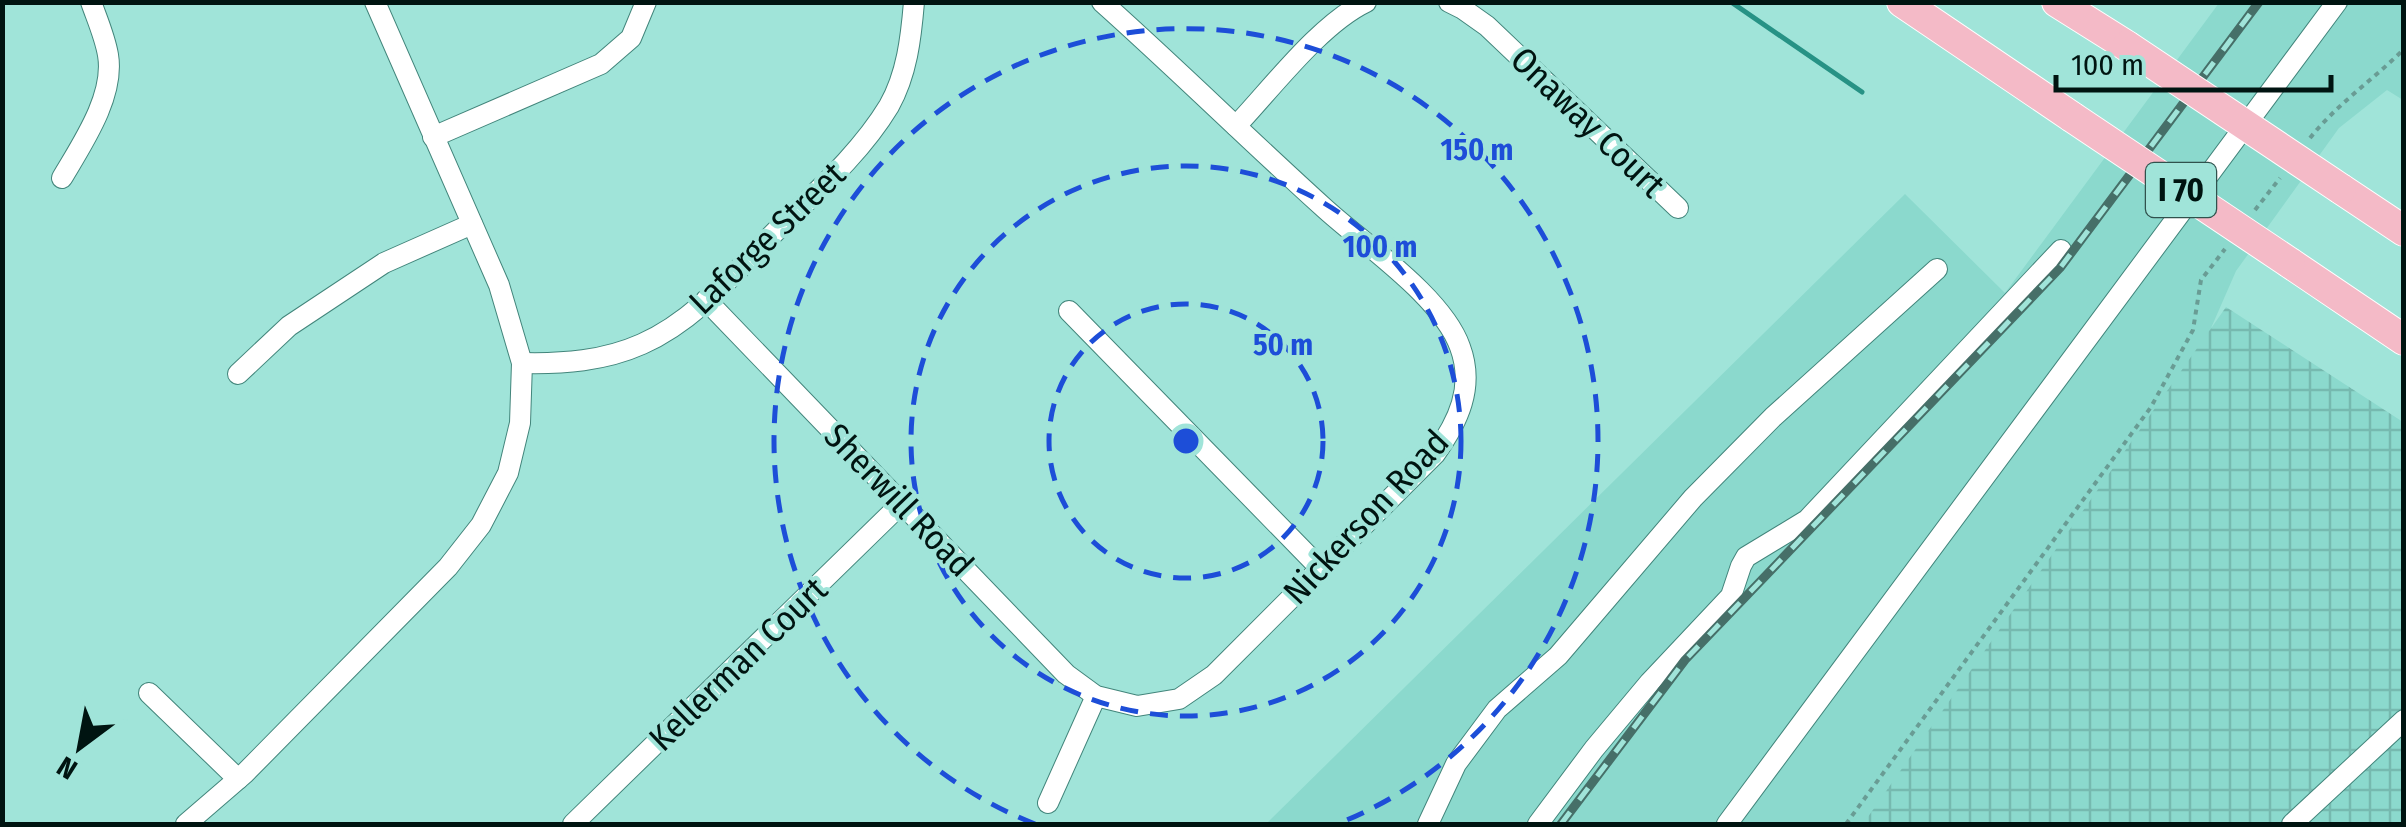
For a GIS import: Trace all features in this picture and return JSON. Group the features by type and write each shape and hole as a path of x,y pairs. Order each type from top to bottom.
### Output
{"highway":[{"name":"I 70","path":"1902,2 2404,340"},
{"name":"I 70","path":"2057,2 2404,231"},
{"path":"2068,2 2127,46"}],"street":[{"path":"62,178 95,123 105,93 109,58 90,2"},
{"path":"186,824 238,779 448,567 481,526 508,473 520,424 522,363 499,285 375,2"},
{"path":"434,137 601,64 631,38 646,2"},
{"name":"Laforge Street","path":"522,363 558,364 618,353 674,327 706,300 870,134 904,73 914,2"},
{"name":"Nickerson Road","path":"1096,696 1137,706 1178,699 1214,675 1435,454 1463,406 1466,379 1462,350 1432,302 1324,208 1102,2"},
{"path":"1236,126 1326,29 1366,2"},
{"name":"Onaway Court","path":"1449,2 1487,26 1678,208"},
{"path":"1727,824 2337,2"},
{"path":"238,374 290,326 384,263 472,224"},
{"path":"1538,824 1650,682 1731,596 1746,557 1807,520 2060,250"},
{"path":"1428,824 1456,764 1498,709 1558,656 1693,498 1773,417 1938,269"},
{"name":"Sherwill Road","path":"706,300 1066,674 1096,696"},
{"path":"1069,311 1320,568"},
{"name":"Kellerman Court","path":"573,824 902,504"},
{"path":"149,693 238,779"},
{"path":"1048,803 1096,696"},
{"path":"2292,824 2404,720"}],"path":[{"path":"2302,148 2325,119 2404,49"},
{"path":"2246,221 2280,178"},
{"path":"1846,824 2151,407 2194,330 2201,280 2235,236"}],"shaded area":[{"path":"2219,3 2403,3 2403,100 2387,90 2339,128 2236,271 2194,367 1865,824 1266,824 1905,194 2005,293"},
{"path":"2226,307 2403,422 2403,824 1863,824"}],"waterway":[{"path":"1731,2 1862,92"}],"railway":[{"path":"1561,824 1685,660 2060,268 2259,2"}]}
